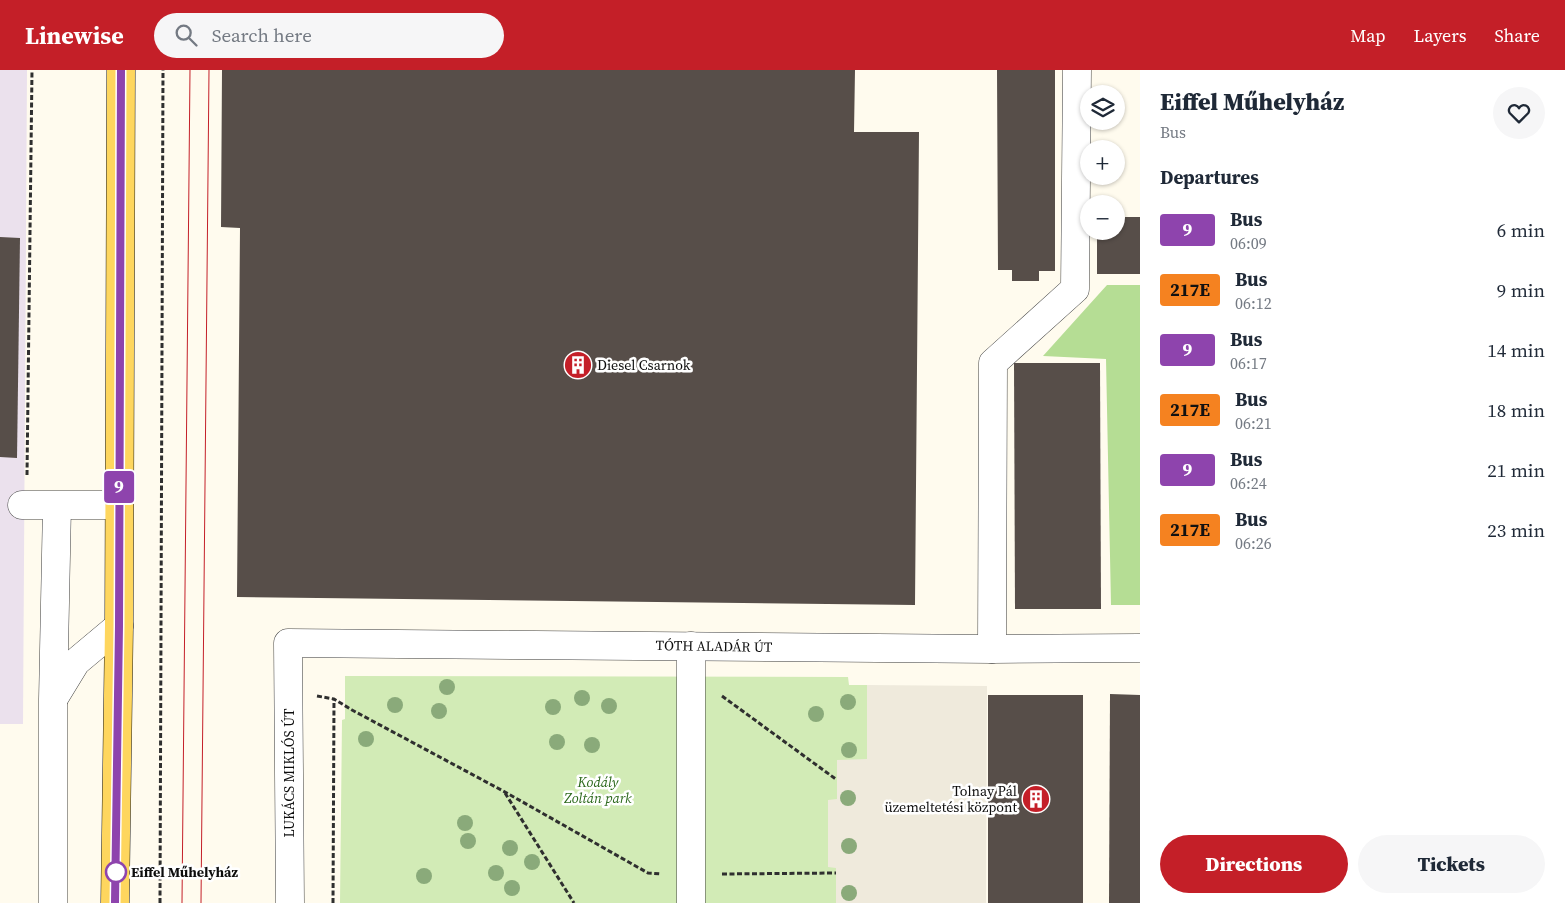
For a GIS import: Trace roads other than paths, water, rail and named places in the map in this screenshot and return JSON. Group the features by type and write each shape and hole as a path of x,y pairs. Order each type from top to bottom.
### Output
{"main road":[{"path":"115,903 119,626 121,70"}],"lane":[{"path":"992,649 993,363 1075,289 1077,70"},
{"path":"22,505 119,505"},
{"path":"53,903 53,699 57,506"},
{"path":"53,699 76,662 119,626"},
{"name":"TÓTH ALADÁR ÚT","path":"288,644 992,649 1140,648"},
{"name":"LUKÁCS MIKLÓS ÚT","path":"288,644 290,903"},
{"path":"691,646 691,903"}],"tram line":[{"path":"182,903 190,70"},
{"path":"201,903 209,70"}],"place":[{"name":"Diesel Csarnok","path":"578,365"},
{"name":"Tolnay Pál üzemeltetési központ","path":"1036,799"},
{"name":"Eiffel Műhelyház","path":"116,872"}],"park label":[{"name":"Kodály Zoltán park","path":"598,790"}]}
